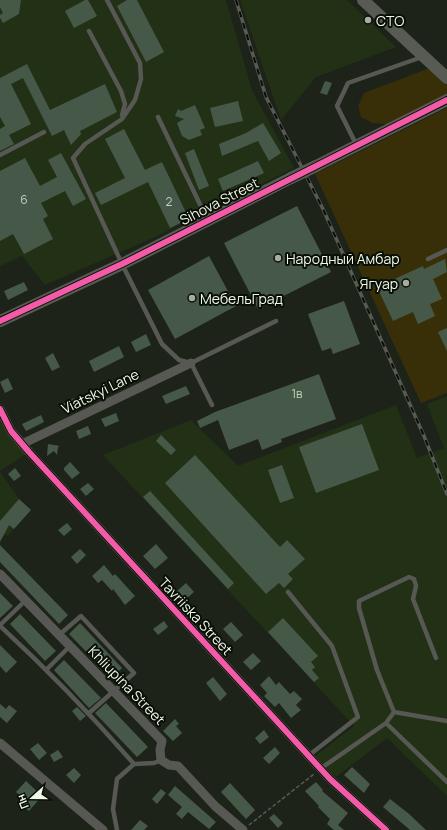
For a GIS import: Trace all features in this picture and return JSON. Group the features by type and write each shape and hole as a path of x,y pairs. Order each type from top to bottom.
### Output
{"street":[{"path":"362,0 424,57 445,73"},
{"name":"Sihova Street","path":"0,320 122,264 447,100"},
{"name":"Viatskyi Lane","path":"22,444 191,362"},
{"name":"Tavriiska Street","path":"0,409 11,431 22,444 308,756 386,830"},
{"name":"Khliupina Street","path":"0,574 162,741 160,750 161,760"},
{"path":"0,743 103,830"},
{"path":"161,760 178,766 215,806 243,830"}],"lane":[{"path":"107,0 140,63 142,79 135,100 122,119 84,144 73,158 122,264 162,344 179,360 191,362 276,321"},
{"path":"88,31 121,91 125,104 122,119"},
{"path":"356,146 337,106 348,83 424,57"},
{"path":"158,117 208,220"},
{"path":"0,155 44,132"},
{"path":"428,259 447,250"},
{"path":"191,362 212,406"},
{"path":"394,712 377,670 358,601 409,578 414,578 416,586 413,599 436,658"},
{"path":"288,592 332,646 358,716 308,756"},
{"path":"26,600 0,626 47,669 89,713 134,764"},
{"path":"59,635 81,616 134,673 89,713"},
{"path":"47,669 70,646"},
{"path":"394,712 447,721"},
{"path":"320,769 386,723 394,712"},
{"path":"386,723 447,782"},
{"path":"117,830 112,809 117,779 134,764 154,763 161,760"}],"path":[{"path":"243,830 320,769"}],"shaded area":[{"path":"0,0 226,0 252,90 294,168 153,238 45,285 22,256 0,266"},
{"path":"240,0 347,0 396,47 316,77 281,120"},
{"path":"427,69 437,73 447,83 447,100 397,125 373,123 361,117 358,106 364,93"},
{"name":"Ягуар","path":"447,108 447,393 421,403 315,174"},
{"path":"447,396 447,796 387,738 336,777 315,756 354,726 103,455 191,420 238,466 396,405 417,458 444,448 427,404"},
{"path":"0,409 29,452 0,471"},
{"path":"0,472 19,499 31,510 8,536 0,533"}],"building":[{"path":"0,0 21,0 19,14 3,23 0,18 0,15 3,13 0,7"},
{"path":"85,0 88,0 97,16 74,28 65,11"},
{"path":"127,0 137,0 164,52 146,62 117,6"},
{"path":"27,64 50,110 105,84 117,112 80,131 81,134 71,145 64,130 52,136 23,78 11,84 31,124 9,135 14,144 0,151 0,129 5,126 0,117 0,78"},
{"path":"325,81 332,83 327,95 320,93"},
{"path":"238,101 243,121 215,127 210,108"},
{"path":"195,105 205,128 200,130 202,135 189,140 182,136 177,123 184,119 175,116 178,109 181,111"},
{"path":"263,123 281,153 269,161 258,141 222,156 219,144 246,133"},
{"path":"124,129 145,170 162,162 189,219 170,228 148,182 101,205 95,193 125,178 105,139"},
{"path":"194,149 209,186 199,190 185,153"},
{"path":"61,153 86,199 73,206 65,191 41,203 48,216 43,219 53,239 24,254 13,234 0,241 0,171 25,158 40,186 57,177 48,160"},
{"path":"258,161 264,173 223,191 218,179"},
{"name":"Народный Амбар","path":"297,206 331,272 258,309 224,243"},
{"name":"МебельГрад","path":"209,256 236,306 175,339 148,290"},
{"path":"445,259 447,272 433,279 442,299 430,304 435,316 418,324 413,312 393,321 377,287 423,266 424,269"},
{"path":"24,282 28,290 8,300 4,291"},
{"path":"344,301 360,344 333,354 331,348 322,351 308,314"},
{"path":"447,328 447,351 438,332"},
{"path":"146,334 151,345 136,352 131,342"},
{"path":"119,346 124,357 94,372 89,361"},
{"path":"53,353 60,367 52,371 45,358"},
{"path":"319,374 336,419 281,439 282,442 262,450 258,439 229,450 218,420 200,428 197,421 215,412"},
{"path":"8,378 13,389 5,393 0,382"},
{"path":"186,386 190,394 166,404 162,396"},
{"path":"74,398 78,405 65,412 61,405"},
{"path":"116,413 119,421 105,427 101,419"},
{"path":"41,415 44,422 26,431 22,424"},
{"path":"362,424 379,470 316,493 299,447"},
{"path":"88,426 91,434 79,439 76,431"},
{"path":"161,435 176,450 171,455 156,441"},
{"path":"48,444 60,446 58,447 57,455 54,451 47,456"},
{"path":"195,455 280,547 287,540 305,559 288,574 293,579 284,588 279,583 266,594 165,483"},
{"path":"70,462 80,473 72,479 64,470"},
{"path":"282,465 294,498 280,503 268,470"},
{"path":"15,468 21,476 14,481 8,474"},
{"path":"88,483 94,489 86,496 80,489"},
{"path":"150,491 234,583 228,589 143,497"},
{"path":"19,499 31,510 14,529 9,525 0,542 0,521"},
{"path":"67,523 72,529 64,536 58,530"},
{"path":"156,544 168,558 155,569 143,556"},
{"path":"0,545 68,615 59,624 0,562"},
{"path":"80,549 86,555 77,564 71,557"},
{"path":"104,565 113,576 115,574 135,596 125,605 113,589 112,591 102,580 98,583 92,576"},
{"path":"186,583 194,592 186,599 183,596 180,599 175,593"},
{"path":"0,593 13,606 0,618"},
{"path":"20,614 56,651 45,661 10,624"},
{"path":"283,618 318,656 311,662 315,667 312,670 319,678 314,682 268,632"},
{"path":"164,621 168,627 158,635 153,629"},
{"path":"231,622 243,635 235,642 223,629"},
{"path":"80,623 122,668 112,678 69,634"},
{"path":"0,645 17,662 6,673 0,666"},
{"path":"253,653 261,661 251,670 243,662"},
{"path":"64,660 101,698 89,708 54,670"},
{"path":"269,676 276,685 279,682 290,694 294,691 302,699 296,705 301,710 291,718 279,703 275,707 264,696 267,693 260,685"},
{"path":"213,677 227,694 220,701 206,683"},
{"path":"106,703 148,747 137,757 95,713"},
{"path":"0,704 6,709 9,705 17,711 7,723 0,717"},
{"path":"77,707 86,716 80,721 72,711"},
{"path":"175,719 179,724 176,726 182,733 173,741 163,731"},
{"path":"264,730 269,737 260,744 255,738"},
{"path":"38,743 47,753 39,760 30,749"},
{"path":"275,747 280,753 269,764 263,758"},
{"path":"58,750 63,757 54,762 50,755"},
{"path":"352,767 370,784 364,793 344,775"},
{"path":"74,768 81,775 74,783 66,775"},
{"path":"26,781 42,796 29,811 23,806 26,801 16,792"},
{"path":"316,782 323,790 322,791 348,813 338,825 344,830 334,830 327,824 330,819 305,791"},
{"path":"230,783 255,810 246,819 221,792"},
{"path":"175,786 216,822 209,829 188,812 182,819 176,814 182,807 168,795"},
{"path":"161,789 166,793 157,804 152,799"},
{"path":"390,799 426,830 410,830 383,807"},
{"path":"274,814 283,823 278,828 269,818"},
{"path":"140,820 148,826 144,830 131,830"}],"railway":[{"path":"236,0 266,97 323,209 424,436 447,494"}],"cycle path":[{"path":"0,321 122,264 447,100"},
{"path":"0,409 11,431 29,452 330,779 386,830"}],"place":[{"name":"СТО","path":"368,20"},
{"name":"Народный Амбар","path":"278,258"},
{"name":"Ягуар","path":"406,283"},
{"name":"МебельГрад","path":"192,298"}]}
